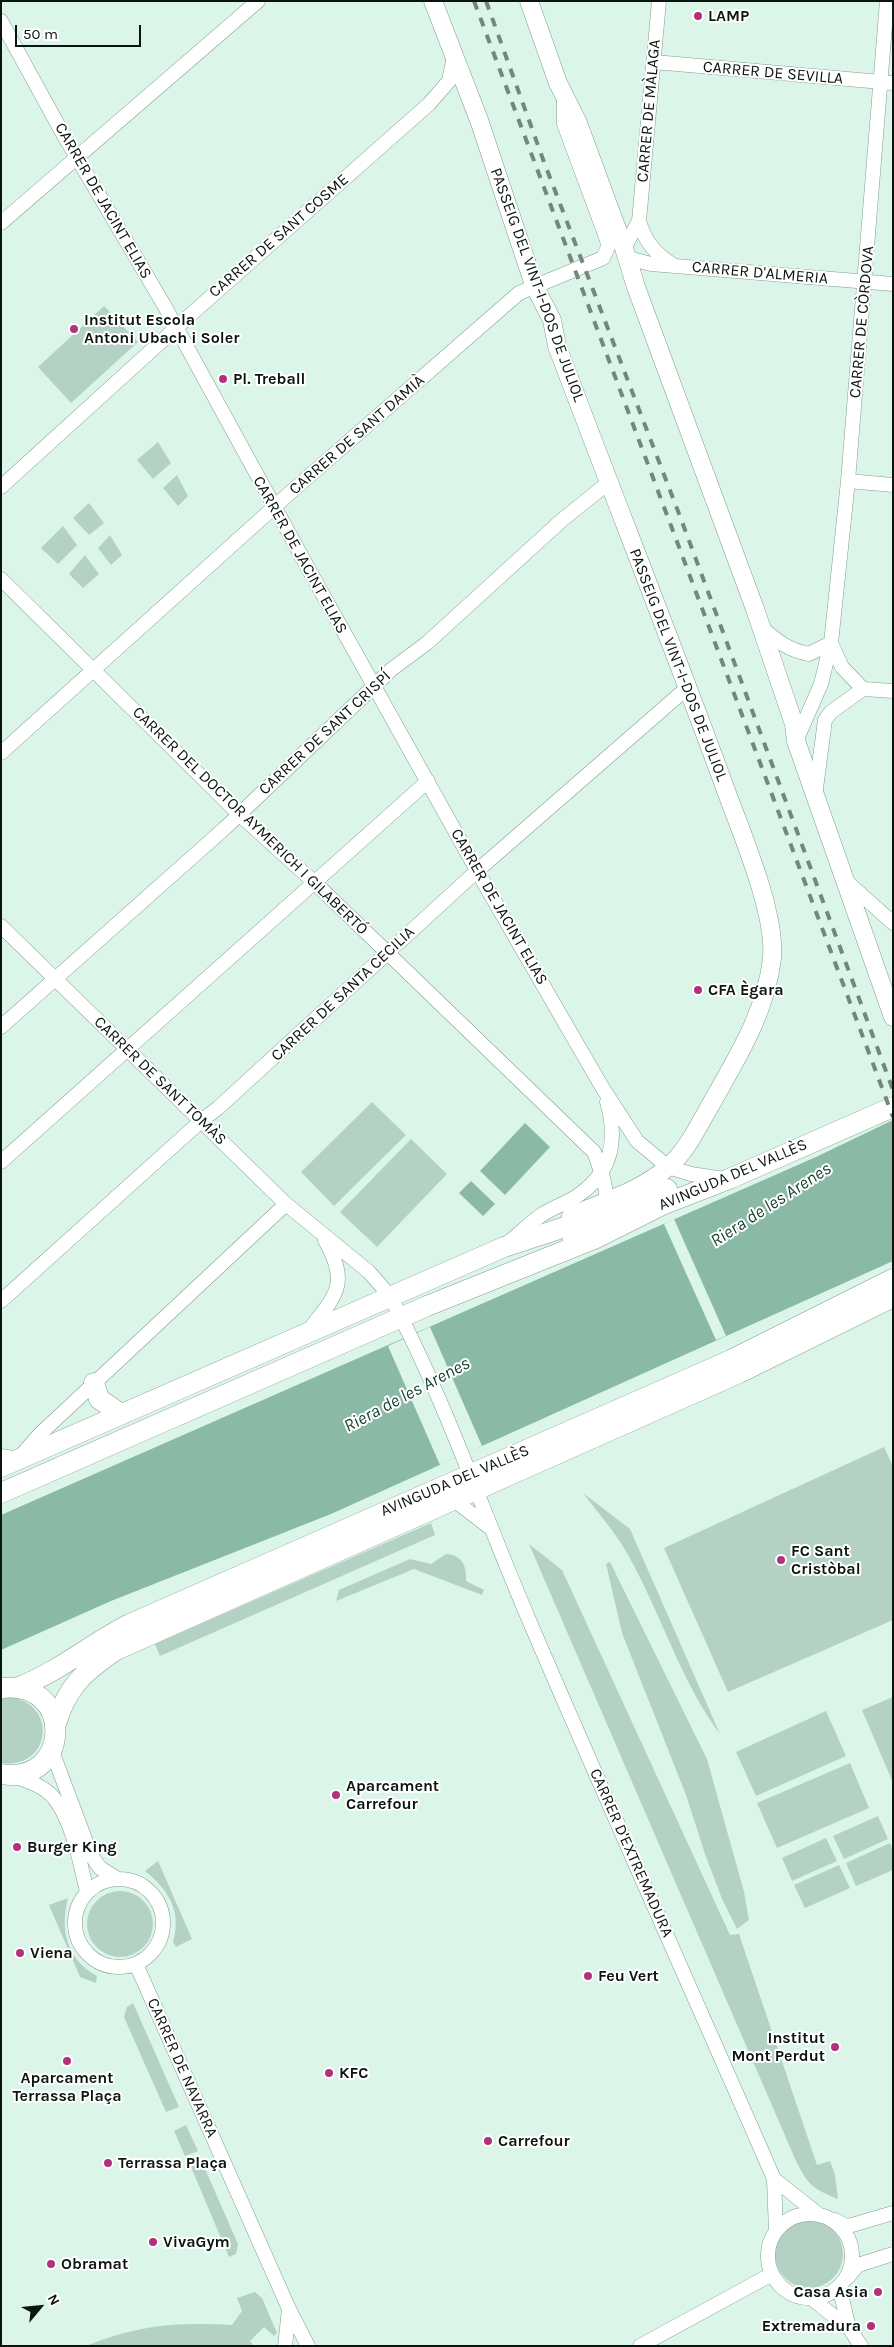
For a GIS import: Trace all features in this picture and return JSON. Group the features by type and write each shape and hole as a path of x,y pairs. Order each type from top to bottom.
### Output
{"main road":[{"name":"AVINGUDA DEL VALLÈS","path":"7,1461 51,1446 504,1246 524,1240 604,1207 700,1176 893,1094"},
{"name":"AVINGUDA DEL VALLÈS","path":"1,1493 404,1324 491,1278 566,1250 657,1207 729,1179 893,1107"},
{"name":"AVINGUDA DEL VALLÈS","path":"10,1687 48,1675 95,1642 130,1624 741,1356 893,1279"},
{"name":"AVINGUDA DEL VALLÈS","path":"52,1750 62,1703 78,1680 95,1664 116,1650 454,1500 470,1474 739,1373 893,1297"},
{"path":"94,1383 99,1399 121,1414"},
{"path":"10,1687 36,1694 45,1702 56,1724"},
{"path":"6,1774 31,1771 41,1764 52,1750"}],"street":[{"path":"1,224 258,1"},
{"name":"PASSEIG DEL VINT-I-DOS DE JULIOL","path":"433,1 479,120 534,285 552,320 557,346 758,878 770,929 772,957 764,995 753,1026 730,1073 692,1140 668,1167 604,1207"},
{"path":"528,1 564,97 578,123 626,253 636,287 761,627 794,724 796,741 891,1006"},
{"name":"CARRER DE MÀLAGA","path":"626,253 639,221 659,1"},
{"name":"CARRER DE CÒRDOVA","path":"796,741 821,684 831,643 886,82 887,1"},
{"name":"CARRER DE JACINT ELIAS","path":"1,21 177,329 374,686 602,1087 637,1141 668,1167 700,1176 729,1179"},
{"name":"CARRER DE SANT COSME","path":"1,487 429,104 449,81 454,57"},
{"name":"CARRER DE SEVILLA","path":"654,62 886,82"},
{"name":"CARRER DE SANT DAMIÀ","path":"1,753 274,507 519,293 534,285 596,263 603,258 608,247 606,234 564,124 564,97"},
{"name":"CARRER DE MÀLAGA","path":"639,221 643,234 652,248 675,266"},
{"name":"CARRER D'ALMERIA","path":"626,253 651,264 893,284"},
{"path":"848,481 893,485"},
{"name":"CARRER DE SANT CRISPÍ","path":"1,1027 73,965 239,814 374,686 427,643 562,520 608,483"},
{"name":"CARRER DEL DOCTOR AYMERICH I GILABERTÓ","path":"1,578 239,814 314,882 594,1152 601,1171"},
{"path":"761,627 781,644 794,651 809,654 831,643 842,667 863,689"},
{"name":"CARRER DE SANTA CECILIA","path":"1,1302 201,1121 218,1108 478,870 687,688"},
{"path":"815,796 826,720 831,712 863,689 893,691"},
{"path":"1,1162 428,781"},
{"path":"845,880 893,923"},
{"name":"CARRER DE SANT TOMÀS","path":"1,926 286,1204 369,1272 390,1296"},
{"name":"CARRER DE JACINT ELIAS","path":"504,1246 540,1216 577,1196 593,1182 601,1171 612,1148 614,1136 613,1121 602,1087"},
{"path":"601,1171 604,1207"},
{"path":"7,1461 40,1434 286,1204"},
{"name":"AVINGUDA DEL VALLÈS","path":"491,1278 543,1250 588,1230 597,1223 604,1207"},
{"name":"CARRER DE SANT TOMÀS","path":"307,1332 326,1308 336,1291 340,1278 336,1260 321,1233"},
{"path":"390,1296 404,1324"},
{"name":"CARRER D'EXTREMADURA","path":"404,1324 470,1474 489,1527 774,2179 776,2231"},
{"name":"CARRER D'EXTREMADURA","path":"454,1500 489,1527"},
{"path":"52,1750 91,1855 100,1868 118,1879 140,1885 151,1894 159,1905 162,1918 162,1932 158,1945 149,1956 136,1964 118,1967 99,1963 88,1955 80,1944 75,1932 75,1918 78,1905 87,1892 96,1885 118,1879"},
{"path":"6,1774 38,1786 54,1798 82,1861 87,1892"},
{"name":"CARRER DE NAVARRA","path":"136,1964 289,2309 308,2346"},
{"name":"CARRER D'EXTREMADURA","path":"774,2179 818,2214"},
{"path":"893,2212 862,2224 846,2226 832,2218 818,2214 801,2214 787,2220 776,2231 768,2248 768,2262 772,2274 779,2285 789,2293 804,2298 811,2298 832,2292 858,2265 893,2254"},
{"path":"832,2218 851,2241 851,2268 841,2284 850,2329"},
{"path":"640,2346 772,2274"},
{"path":"811,2298 850,2329 861,2346"},
{"path":"285,2346 289,2309"}],"shaded area":[{"path":"104,306 138,342 71,403 38,367"},
{"path":"158,442 171,463 153,479 137,460"},
{"path":"177,475 188,496 178,506 163,488"},
{"path":"89,503 104,523 89,535 73,518"},
{"path":"63,526 77,545 58,564 41,548"},
{"path":"110,535 122,555 111,565 98,548"},
{"path":"85,555 99,574 83,588 69,574"},
{"path":"372,1102 406,1135 334,1206 301,1172"},
{"path":"411,1139 447,1174 377,1247 340,1212"},
{"name":"FC Sant Cristòbal","path":"884,1447 893,1466 893,1620 728,1692 664,1548"},
{"path":"583,1493 630,1529 720,1734 693,1691 628,1555"},
{"path":"431,1523 435,1535 160,1656 155,1644"},
{"path":"529,1544 562,1570 730,1935 739,1934 817,2165 830,2161 835,2175 838,2199 812,2185 804,2176 796,2161"},
{"path":"446,1554 460,1559 466,1571 466,1581 484,1590 482,1595 414,1569 336,1601 339,1590 410,1559 431,1564"},
{"path":"610,1562 707,1759 744,1892 749,1920 737,1929 722,1899 686,1795 622,1633 606,1564"},
{"path":"10,1697 26,1702 36,1711 42,1723 43,1735 39,1747 30,1757 18,1762 1,1763 1,1699"},
{"path":"893,1697 893,1783 862,1710"},
{"path":"826,1711 846,1756 756,1796 736,1752"},
{"path":"850,1763 869,1808 777,1848 757,1803"},
{"path":"878,1816 888,1839 844,1859 833,1836"},
{"path":"826,1838 837,1861 792,1881 782,1858"},
{"path":"890,1843 893,1849 893,1870 856,1886 846,1863"},
{"path":"158,1861 192,1939 176,1947 173,1942 176,1921 171,1902 161,1886 145,1871"},
{"path":"839,1865 850,1888 805,1908 794,1885"},
{"path":"114,1891 126,1891 138,1896 148,1906 153,1918 151,1937 138,1952 126,1957 114,1957 102,1952 92,1942 87,1930 87,1918 92,1906 102,1896"},
{"path":"68,1898 65,1932 68,1942 78,1961 97,1976 96,1983 80,1977 49,1905"},
{"path":"133,2003 179,2107 166,2112 124,2017 127,2007"},
{"path":"186,2125 198,2151 185,2156 174,2131"},
{"path":"202,2162 238,2244 236,2254 229,2257 191,2167"},
{"path":"809,2220 822,2223 833,2230 840,2241 843,2254 840,2267 833,2278 822,2285 809,2288 796,2285 785,2278 778,2267 775,2254 778,2241 785,2230 796,2223"},
{"path":"255,2292 262,2298 277,2333 274,2336 264,2327 250,2341 254,2346 86,2346 123,2333 158,2326 193,2324 232,2325 242,2311 237,2298"}],"water":[{"name":"Riera de les Arenes","path":"893,1120 893,1261 331,1514 111,1601 1,1650 1,1515 816,1157"},
{"path":"525,1123 550,1147 505,1195 480,1171"},
{"path":"471,1181 495,1204 483,1216 459,1193"}],"pier":[{"path":"674,1219 726,1336 716,1340 664,1224"},
{"path":"430,1327 482,1446 440,1465 388,1346"}],"railway":[{"path":"474,1 893,1117"},
{"path":"486,1 544,162 681,519 893,1090"}],"place":[{"name":"LAMP","path":"698,16"},
{"name":"Institut Escola Antoni Ubach i Soler","path":"74,329"},
{"name":"Pl. Treball","path":"223,379"},
{"name":"CFA Ègara","path":"698,990"},
{"name":"FC Sant Cristòbal","path":"781,1560"},
{"name":"Aparcament Carrefour","path":"336,1795"},
{"name":"Burger King","path":"17,1847"},
{"name":"Viena","path":"20,1953"},
{"name":"Feu Vert","path":"588,1976"},
{"name":"Institut Mont Perdut","path":"835,2047"},
{"name":"Aparcament Terrassa Plaça","path":"67,2061"},
{"name":"KFC","path":"329,2073"},
{"name":"Carrefour","path":"488,2141"},
{"name":"Terrassa Plaça","path":"108,2163"},
{"name":"VivaGym","path":"153,2242"},
{"name":"Obramat","path":"51,2264"},
{"name":"Casa Asia","path":"878,2292"},
{"name":"Extremadura","path":"871,2326"}]}
